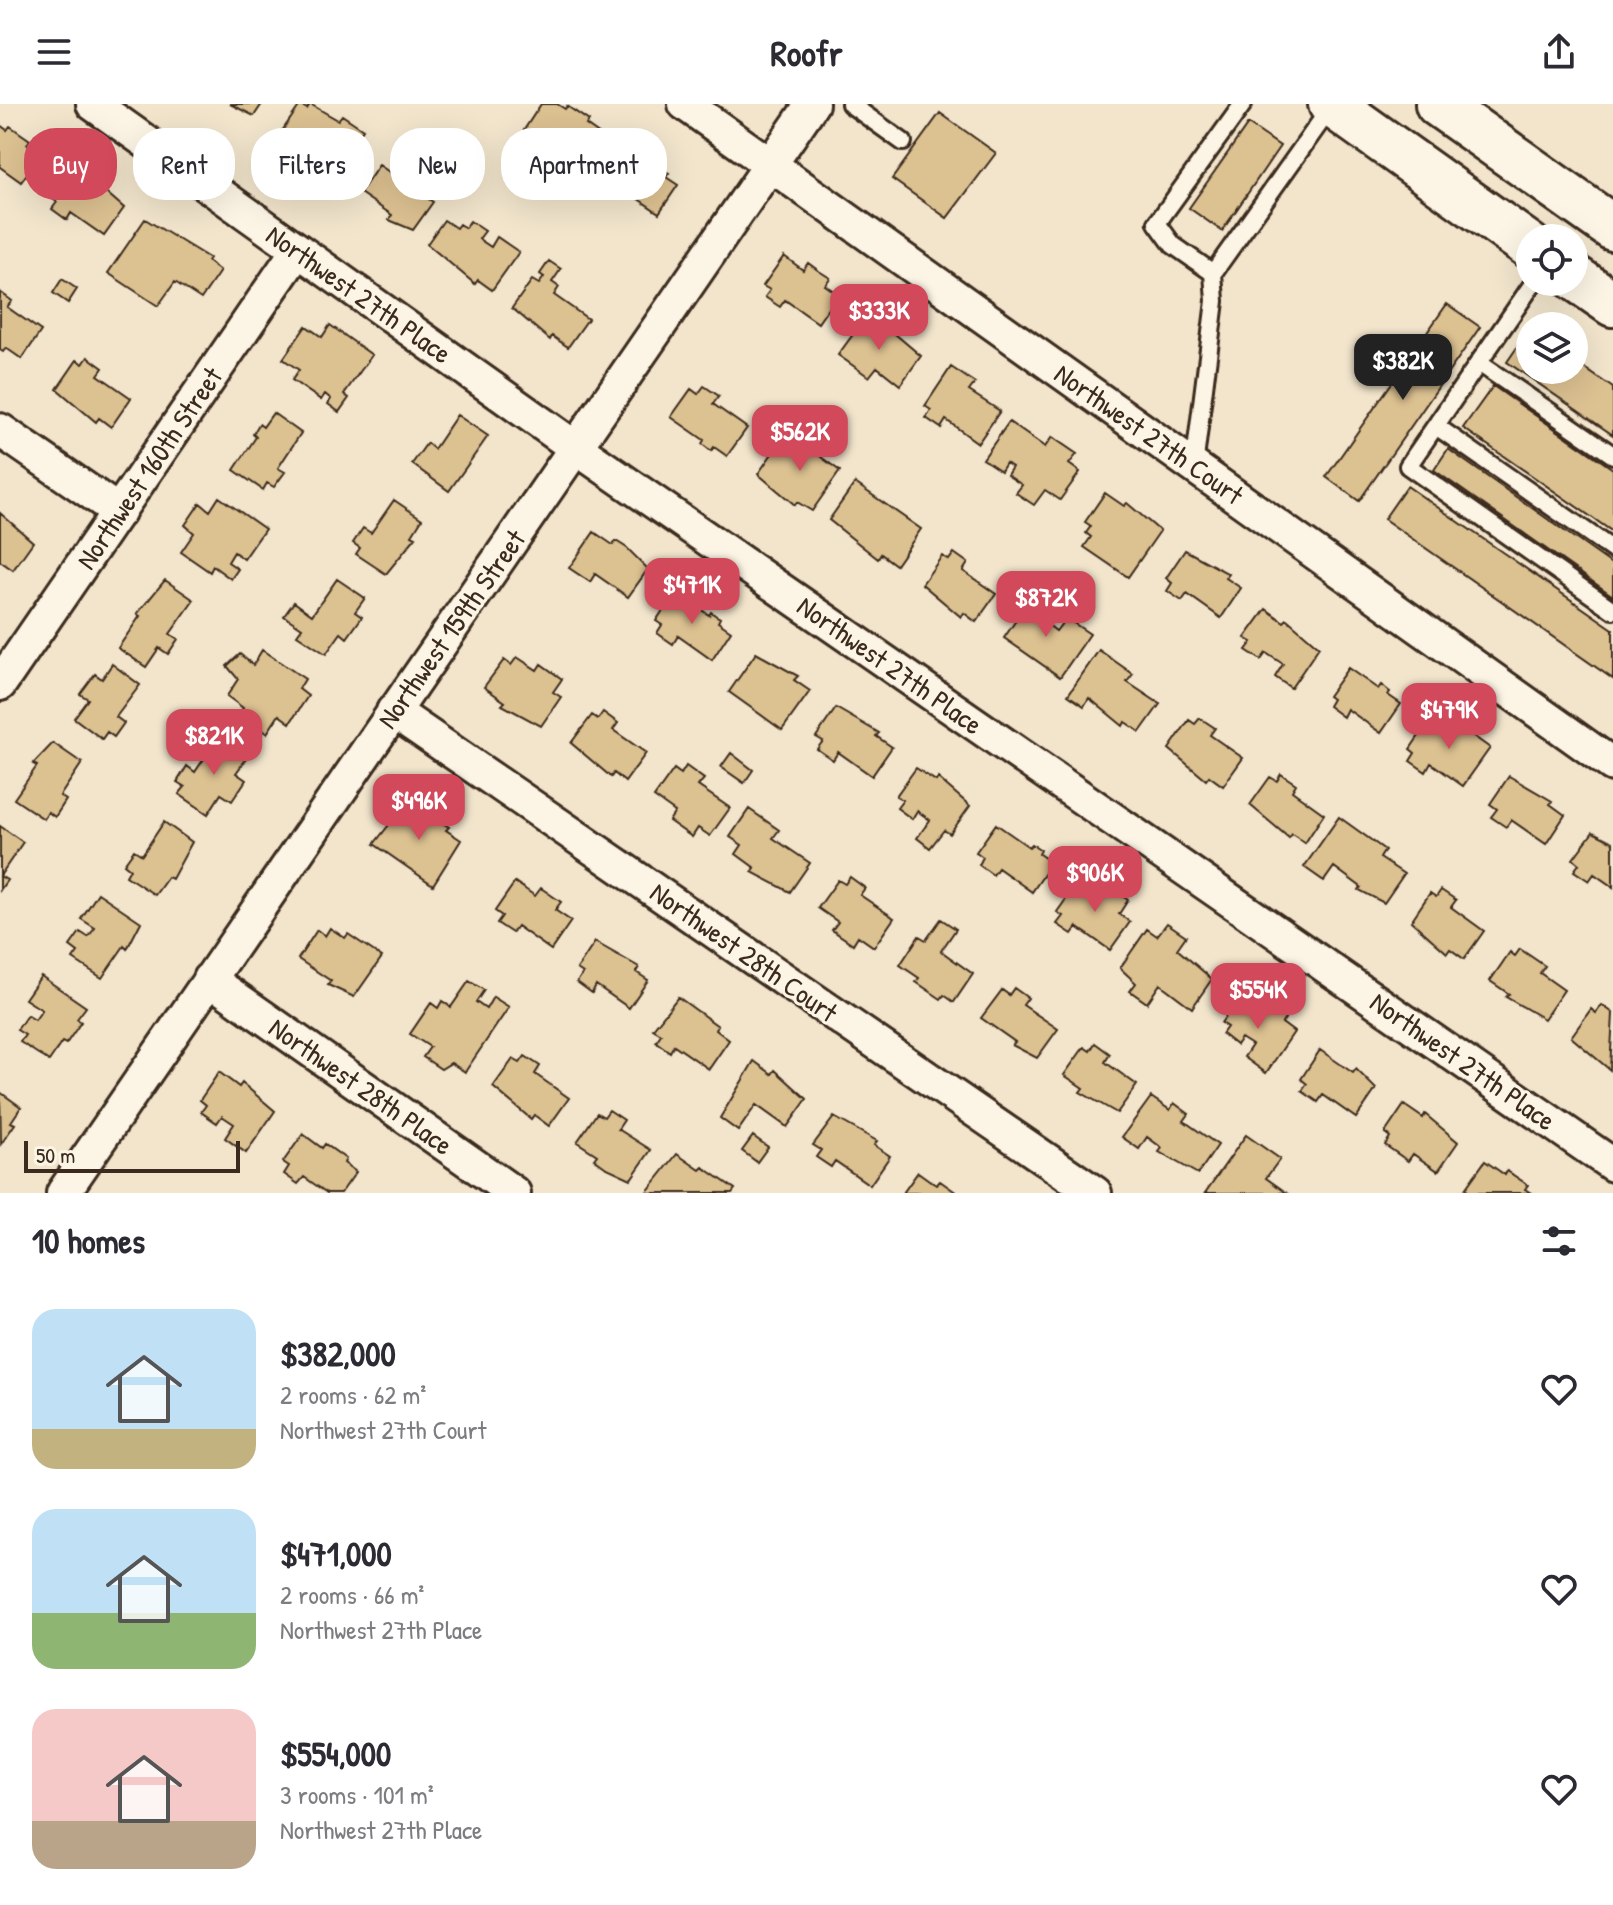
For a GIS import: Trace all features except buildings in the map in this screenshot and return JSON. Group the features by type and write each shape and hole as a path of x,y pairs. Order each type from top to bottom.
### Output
{"main road":[{"path":"1332,104 1516,236"},
{"path":"1438,104 1613,228"},
{"path":"1588,287 1613,304"}],"street":[{"name":"Northwest 27th Place","path":"93,104 576,448 1613,1165"},
{"name":"Northwest 27th Court","path":"685,104 1613,765"},
{"name":"Northwest 159th Street","path":"63,1193 576,448 768,163 812,104"},
{"name":"Northwest 160th Street","path":"0,684 297,251"},
{"path":"0,430 119,512"},
{"name":"Northwest 28th Court","path":"393,711 1095,1193"},
{"name":"Northwest 28th Place","path":"209,979 514,1193"}],"lane":[{"path":"850,104 903,142"},
{"path":"1213,273 1173,245 1157,223 1243,104"},
{"path":"1194,467 1215,301 1213,273 1332,104"},
{"path":"1524,296 1408,466 1613,610"},
{"path":"1479,363 1613,455"},
{"path":"1436,426 1613,550"}]}
